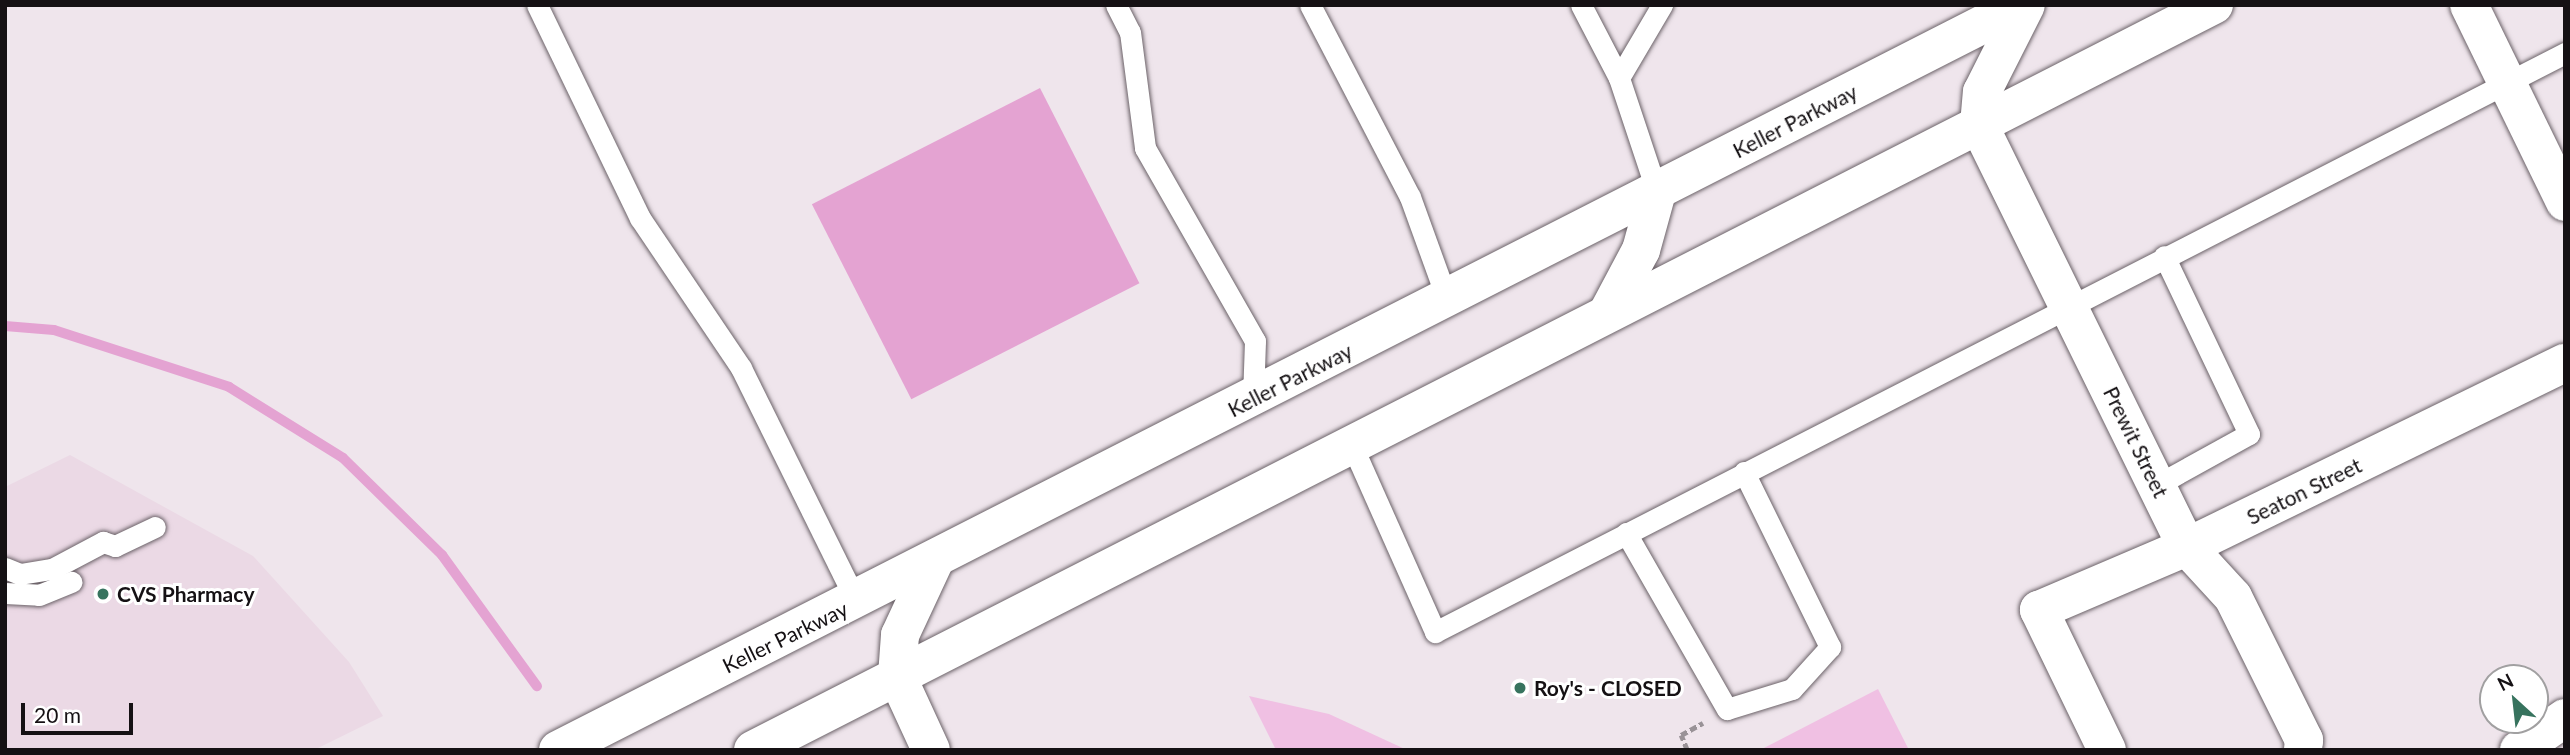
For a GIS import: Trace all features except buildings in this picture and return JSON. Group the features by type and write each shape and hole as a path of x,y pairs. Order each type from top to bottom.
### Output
{"main road":[{"name":"Keller Parkway","path":"558,750 934,562 2021,5"},
{"path":"1979,125 1982,92 2026,5"},
{"path":"753,750 2214,5"},
{"path":"2469,5 2565,202"},
{"name":"Prewit Street","path":"1979,125 2188,547 2233,597 2303,750"},
{"path":"1608,312 1641,250 1657,192"},
{"name":"Seaton Street","path":"2107,750 2039,610 2188,547 2565,363"},
{"path":"931,750 897,676 900,635 934,562"},
{"path":"2519,750 2565,718"}],"lane":[{"path":"537,5 640,218 741,368 856,601"},
{"path":"1116,5 1130,32 1145,148 1255,341 1253,399"},
{"path":"1310,5 1410,197 1447,299"},
{"path":"1581,5 1619,78 1657,192"},
{"path":"1619,78 1662,5"},
{"path":"1351,443 1435,632 2068,305 2565,53"},
{"path":"2157,485 2249,434 2164,256"},
{"path":"1626,533 1727,709 1792,689 1830,647 1744,472"},
{"path":"5,568 20,574 52,569 103,542 116,546 160,531 110,563"},
{"path":"5,593 39,595 72,582"}],"shaded area":[{"path":"1040,88 1139,283 911,399 812,204"},
{"path":"70,455 253,556 349,662 383,716 314,750 5,750 5,487"},
{"path":"1878,689 1909,750 1760,750"},
{"path":"1249,696 1329,714 1407,750 1276,750"}],"waterway":[{"path":"5,326 54,330 229,387 343,458 442,555 537,686"}],"place":[{"name":"CVS Pharmacy","path":"103,594"},
{"name":"Roy's - CLOSED","path":"1520,688"}]}
